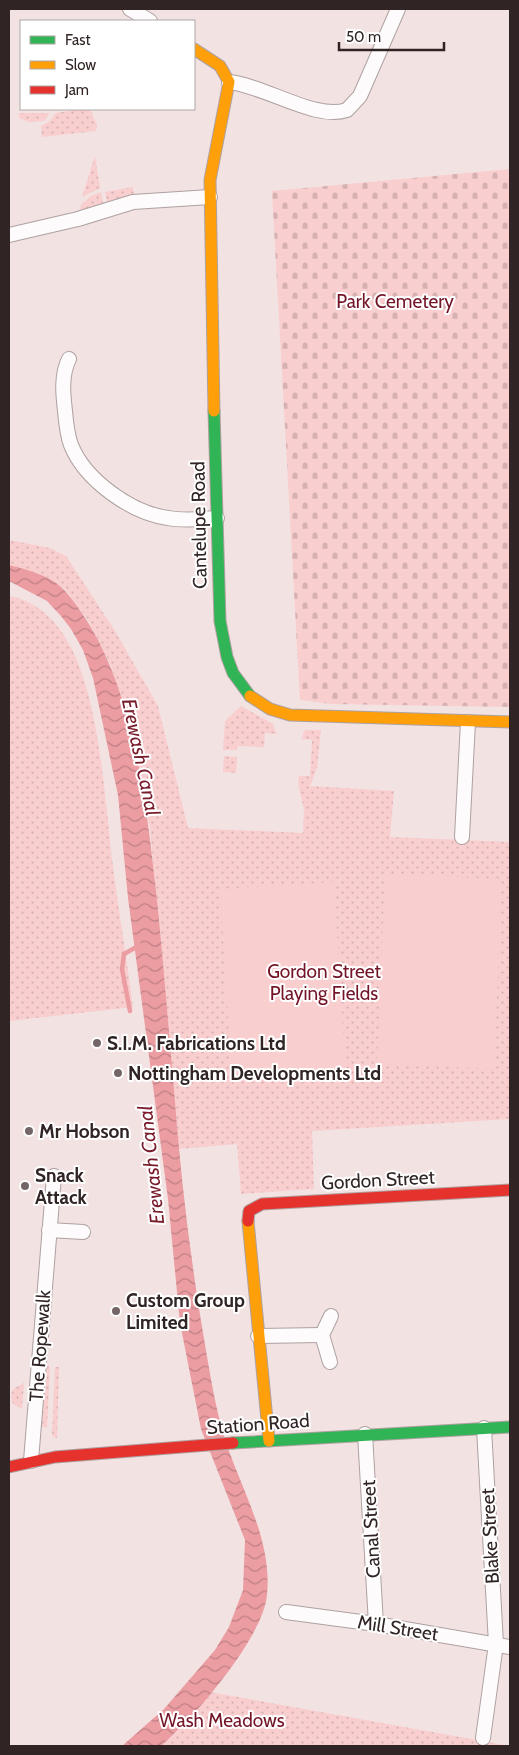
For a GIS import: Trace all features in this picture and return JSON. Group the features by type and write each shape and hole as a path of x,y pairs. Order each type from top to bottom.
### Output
{"street":[{"path":"130,9 148,20 157,9"},
{"path":"195,50 220,66 229,82 254,87 323,113 347,110 360,96 398,9"},
{"name":"Cantelupe Road","path":"229,82 210,170 210,197 218,601 222,635 230,670 240,687 254,701 270,710 290,715 510,722"},
{"path":"9,235 138,201 210,197"},
{"path":"69,359 64,380 67,429 78,458 92,474 114,494 155,515 177,520 217,518"},
{"path":"462,836 468,722"},
{"name":"The Ropewalk","path":"31,1461 54,1176"},
{"name":"Gordon Street","path":"258,1336 248,1219 249,1211 262,1204 510,1190"},
{"path":"49,1230 83,1232"},
{"path":"330,1362 322,1335 331,1316"},
{"path":"269,1441 258,1336 322,1335"},
{"name":"Station Road","path":"9,1467 55,1457 188,1446 365,1434 510,1427"},
{"name":"Blake Street","path":"482,1738 496,1644 484,1428"},
{"name":"Canal Street","path":"365,1434 376,1624"},
{"name":"Mill Street","path":"286,1612 376,1624 510,1647"}],"green space":[{"path":"90,110 97,125 96,131 42,137 41,126 50,121 56,113"},
{"path":"19,113 50,113 44,121 29,122 19,118"},
{"path":"95,156 100,188 82,197"},
{"name":"Park Cemetery","path":"510,169 510,707 332,704 300,700 272,191"},
{"path":"133,187 134,195 107,202 105,192"},
{"path":"101,192 103,203 80,211 81,205 91,196"},
{"name":"Gordon Street Playing Fields","path":"9,540 50,548 66,556 115,631 158,706 188,828 303,833 304,810 298,783 299,776 310,776 312,740 301,739 305,730 321,730 317,768 310,786 394,791 390,837 510,842 510,1119 312,1131 314,1189 241,1194 237,1144 178,1149 150,828 129,726 111,666 88,620 64,588 49,579 9,565"},
{"path":"9,596 21,599 41,610 58,627 71,647 84,681 97,733 113,867 133,1007 9,1021"},
{"path":"241,706 273,724 277,734 265,733 264,747 237,746 237,750 223,750 225,721"},
{"path":"224,756 237,757 236,773 223,772"},
{"path":"385,874 502,879 494,1069 377,1064"},
{"path":"334,882 346,1075 232,1082 220,889"},
{"path":"47,1364 50,1367 47,1427 42,1427"},
{"path":"55,1367 59,1367 57,1438 52,1435"},
{"path":"24,1383 22,1409 13,1404 11,1396 13,1389"},
{"name":"Wash Meadows","path":"210,1692 510,1746 161,1746 177,1732"}],"water":[{"path":"9,565 47,578 61,586 66,592 88,623 106,657 121,695 132,734 147,814 152,853 182,1179 202,1327 213,1391 222,1429 228,1450 252,1510 265,1552 267,1595 263,1613 253,1633 225,1676 208,1697 191,1717 161,1746 122,1746 164,1709 215,1650 229,1627 243,1590 245,1540 201,1429 180,1323 168,1199 128,898 118,795 93,678 83,650 71,629 47,601 9,581"}],"waterway":[{"path":"130,1011 122,969 124,954 140,945"}],"traffic: fast":[{"path":"214,411 220,621 227,657 233,673 250,696"},
{"path":"233,1443 510,1427"}],"traffic: slow":[{"path":"195,50 220,66 229,82 210,180 214,411"},
{"path":"250,696 270,709 290,715 510,722"},
{"path":"248,1221 269,1441"}],"traffic: jam":[{"path":"248,1221 249,1211 262,1204 510,1190"},
{"path":"9,1467 55,1457 233,1443"}],"place":[{"name":"S.I.M. Fabrications Ltd","path":"97,1043"},
{"name":"Nottingham Developments Ltd","path":"118,1073"},
{"name":"Mr Hobson","path":"29,1131"},
{"name":"Snack Attack","path":"25,1186"},
{"name":"Custom Group Limited","path":"116,1311"}],"water label":[{"name":"Erewash Canal","path":"141,757"},
{"name":"Erewash Canal","path":"151,1165"}]}
